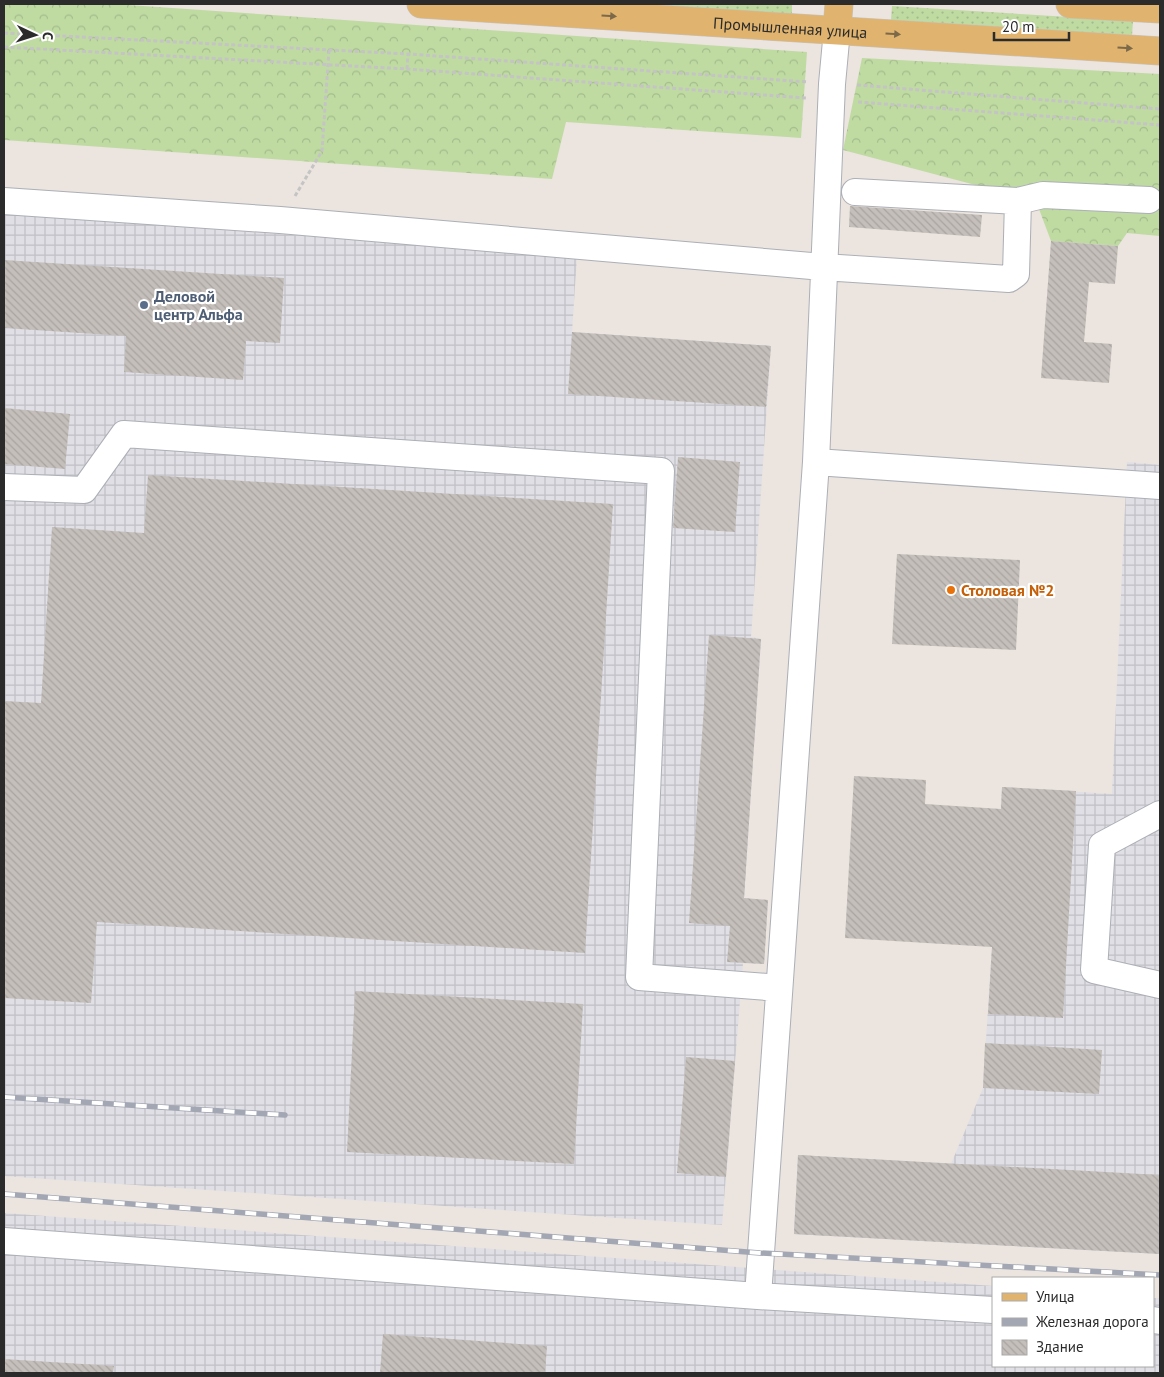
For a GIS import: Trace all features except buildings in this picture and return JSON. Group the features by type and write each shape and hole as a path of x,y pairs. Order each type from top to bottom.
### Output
{"main road":[{"name":"Промышленная улица","path":"421,4 838,17 1160,50"},
{"path":"1070,4 1160,10"}],"lane":[{"path":"758,1296 816,462 832,92 838,17"},
{"path":"855,192 1018,201 1044,195 1149,200"},
{"path":"4,201 280,220 824,267 1009,279 1016,274 1018,201"},
{"path":"4,487 84,490 124,434 661,472 640,977 779,988"},
{"path":"816,462 1160,486"},
{"path":"1160,814 1102,845 1094,970 1160,985"},
{"path":"4,1241 758,1296 992,1310"}],"path":[{"path":"4,33 408,54 832,92 1160,125"},
{"path":"4,46 1160,109"},
{"path":"280,220 322,151 329,50"},
{"path":"407,69 408,54"}],"shaded area":[{"path":"4,214 577,256 572,332 771,346 751,637 761,639 744,898 768,900 764,964 743,963 722,1225 4,1176"},
{"path":"1127,462 1160,465 1160,1254 794,1234 798,1155 951,1164 983,1088 1002,787 1112,794"},
{"path":"4,1213 992,1286 992,1367 1154,1367 1154,1298 1160,1298 1160,1373 4,1373"}],"green space":[{"path":"4,4 114,4 807,52 801,138 566,122 552,179 4,140"},
{"path":"792,4 792,14 650,5"},
{"path":"892,6 1133,21 1132,36 891,20"},
{"path":"862,58 1160,74 1160,236 1127,233 1118,246 1051,241 1036,201 843,150"}],"railway":[{"path":"4,1097 285,1115"},
{"path":"4,1194 760,1253 1160,1275"}],"place":[{"name":"Деловой центр Альфа","path":"144,305"},
{"name":"Столовая №2","path":"951,590"}]}
